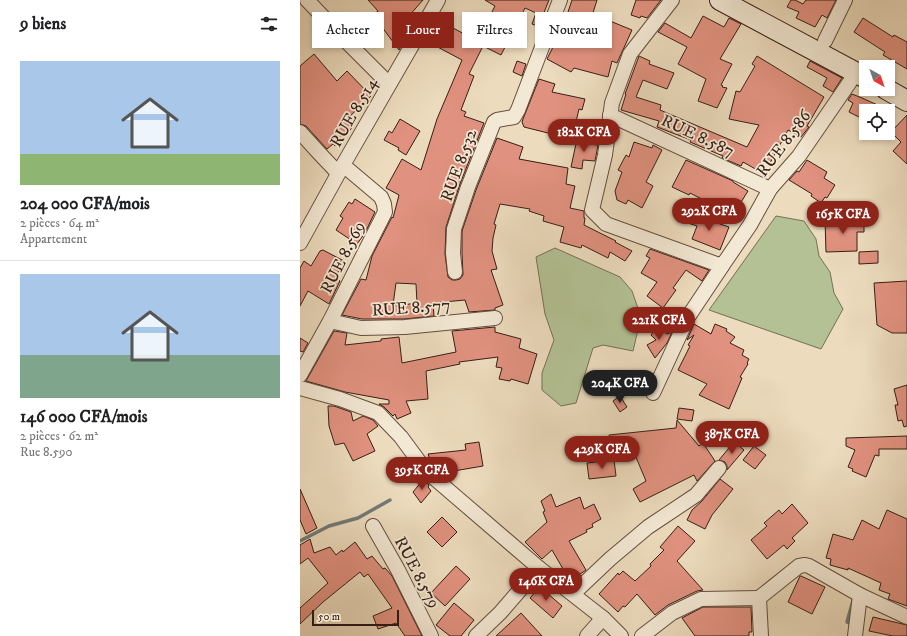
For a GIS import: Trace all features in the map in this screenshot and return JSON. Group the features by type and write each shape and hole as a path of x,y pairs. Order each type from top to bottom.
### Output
{"main road":[{"path":"720,0 859,70"},
{"path":"745,0 825,40 859,68"},
{"path":"895,79 907,86"},
{"path":"895,94 907,101"}],"street":[{"path":"307,0 389,84"},
{"name":"RUE 8.532","path":"455,272 453,253 454,230 470,180 494,122 497,120 514,117 518,110 560,0"},
{"path":"672,0 630,54 612,103 605,155 592,210 606,224 722,266"},
{"path":"825,40 844,0"},
{"name":"RUE 8.514","path":"300,243 435,1"},
{"name":"RUE 8.586","path":"653,392 688,317 750,225 770,189 799,156 859,81"},
{"name":"RUE 8.587","path":"610,115 770,189"},
{"name":"RUE 8.569","path":"300,132 341,169 380,198 384,204 385,212 330,321 300,375"},
{"name":"RUE 8.577","path":"330,321 361,328 405,327 495,318"},
{"path":"300,388 340,399 378,413 401,437 426,471 539,568 602,618 620,636"},
{"path":"573,594 610,558 648,527 696,495 719,468"},
{"name":"RUE 8.579","path":"373,526 398,570 431,636"},
{"path":"642,636 672,613 701,599 759,598 799,566 805,564 860,595 907,617"},
{"path":"476,636 500,613 539,568"},
{"path":"856,636 860,595"},
{"path":"759,598 761,636"},
{"path":"587,636 602,618"}],"green space":[{"path":"776,216 804,221 816,239 819,256 830,272 834,293 843,309 821,349 709,310"},
{"path":"555,248 620,277 632,291 641,317 633,351 603,345 593,348 576,403 561,406 542,390 542,373 554,340 545,314 536,257"}],"building":[{"path":"368,0 423,0 412,12 392,12 392,41 384,30 384,12 377,12 378,11"},
{"path":"485,0 549,0 544,12 535,13 525,8 523,12 492,12 495,6"},
{"path":"572,0 597,0 593,12 568,12"},
{"path":"636,0 661,0 647,18 641,16 640,18 631,15"},
{"path":"791,0 795,0 803,4 806,0 836,0 827,18 822,15 815,27 796,18 799,12 787,7"},
{"path":"535,16 535,25 532,24"},
{"path":"703,16 724,27 729,18 741,24 720,59 732,64 721,85 723,86 722,87 727,88 717,108 698,101 706,79 678,64 687,47 658,32 665,23 691,38"},
{"path":"863,18 893,37 894,35 907,42 907,69 895,62 895,60 892,60 883,55 885,52 854,32"},
{"path":"612,22 632,30 617,63 612,61 608,77 574,68 571,72 547,59 552,48 612,48"},
{"path":"454,28 462,33 462,48 482,48 469,74 474,76 461,110 466,112 464,116 484,123 460,184 446,227 445,254 448,277 452,280 456,280 460,279 463,275 462,231 476,190 497,138 523,147 519,159 568,168 566,184 575,186 570,208 584,211 584,225 632,251 625,261 610,252 608,258 582,245 581,248 560,242 564,227 543,221 544,216 529,211 530,209 500,204 494,224 496,225 492,251 497,269 491,270 503,305 495,308 495,310 469,312 465,300 433,303 434,316 404,319 362,319 342,315 361,279 366,280 372,256 392,217 393,218 399,195 386,188 402,159 421,170 437,119 462,60 440,48 454,48","holes":["396,283 416,284 417,303 393,305"]},
{"path":"487,48 505,48 501,55"},
{"path":"314,54 337,81 347,71 371,96 347,119 350,122 348,124 352,128 346,134 347,135 335,146 333,144 327,149 306,126 300,124 300,66"},
{"path":"639,56 650,61 649,64 674,73 667,89 643,80 636,97 661,105 660,110 747,147 759,125 729,119 736,91 740,92 755,66 752,64 757,56 824,97 807,126 809,127 801,137 788,130 770,163 766,160 759,171 743,162 741,166 722,158 723,156 690,142 691,140 657,127 659,121 621,110 625,94"},
{"path":"517,61 526,64 522,76 513,72"},
{"path":"810,61 842,78 833,92 823,86 827,78 807,67"},
{"path":"539,79 555,84 552,92 585,99 582,110 579,109 572,139 524,127 522,122"},
{"path":"852,94 875,104 859,104 859,117 849,112 853,103 848,100"},
{"path":"907,115 907,164 893,151 901,142 895,136 895,128"},
{"path":"400,119 420,131 406,155 398,150 399,148 384,140 389,131 392,133"},
{"path":"577,139 589,142 589,144 598,145 595,161 583,160 582,169 571,167"},
{"path":"634,142 652,148 653,145 662,150 646,182 653,186 642,208 628,200 626,204 617,200 615,191 622,172 618,170 626,155 629,157"},
{"path":"686,160 733,181 748,191 733,215 690,193 689,195 672,187"},
{"path":"807,160 827,172 824,178 835,185 827,198 825,197 821,203 811,196 812,194 789,180 797,171 799,172"},
{"path":"355,199 375,212 365,233 357,244 336,230 343,218 340,216 349,202 352,204"},
{"path":"691,214 729,227 720,250 692,239 697,226 688,223"},
{"path":"864,219 864,232 857,232 857,251 826,252 825,220"},
{"path":"650,249 709,270 702,281 686,270 673,288 676,290 663,308 647,296 657,282 641,273 650,258 646,256"},
{"path":"323,250 344,261 335,278 340,281 329,304 308,291 300,306 300,268 304,261 311,266 320,251"},
{"path":"878,251 878,263 859,264 859,252"},
{"path":"907,281 907,333 892,333 877,325 874,283"},
{"path":"694,324 711,334 715,324 727,329 726,331 735,337 730,343 744,350 742,355 749,359 748,364 740,377 742,378 729,409 699,395 707,384 678,370 690,346 688,345 694,335 687,340"},
{"path":"495,327 495,332 521,339 519,348 537,354 528,384 511,379 510,381 499,379 502,368 496,367 498,357 459,362 460,364 426,371 428,399 406,401 411,413 397,419 395,414 393,416 379,404 389,404 389,400 345,392 306,381 334,331 347,333 345,345 381,341 381,339 399,337 402,363 456,352 452,331"},
{"path":"657,327 667,334 672,332 667,343 655,358 647,345 656,340 651,335"},
{"path":"300,338 308,343 303,352 300,351"},
{"path":"907,385 907,426 904,427 902,420 898,421 895,405 898,405 894,389"},
{"path":"620,396 627,407 620,412 613,401"},
{"path":"328,406 334,406 351,412 353,421 363,416 373,420 378,426 367,434 375,451 353,461 344,443 335,445 329,426"},
{"path":"679,408 694,410 692,421 677,419"},
{"path":"677,420 699,446 703,443 715,461 697,481 694,475 640,502 633,489 646,481 630,443 610,445 609,435 676,428"},
{"path":"907,436 907,449 879,449 879,456 875,455 866,477 852,471 853,469 848,467 855,450 846,446 846,438"},
{"path":"479,442 483,466 442,473 432,465 428,454 466,450 465,444"},
{"path":"734,442 744,450 727,470 725,462 719,460"},
{"path":"754,446 766,455 755,469 743,460"},
{"path":"614,460 616,476 589,479 587,463"},
{"path":"720,479 733,489 712,515 705,529 687,520 692,510 702,501"},
{"path":"423,480 429,485 428,487 431,491 421,503 413,492"},
{"path":"300,489 317,528 306,534 300,520"},
{"path":"551,494 556,507 580,497 584,509 594,504 601,519 592,524 593,527 586,530 587,532 569,541 586,570 570,581 552,550 542,559 525,542 547,522 541,501"},
{"path":"792,504 808,523 792,538 795,541 787,549 784,545 767,559 751,540 767,526 764,523 779,510 782,514"},
{"path":"887,510 907,519 907,606 888,599 890,594 879,590 881,583 848,568 848,570 830,565 831,559 826,558 833,534 853,540 862,520 879,529"},
{"path":"442,517 457,532 442,547 427,532"},
{"path":"678,526 695,541 677,561 703,590 697,591 668,605 655,615 637,594 618,612 599,594 618,573 619,575 623,571 635,581 651,566 650,564 664,550 660,547"},
{"path":"310,539 314,553 330,547 336,555 342,550 343,552 355,542 367,559 372,556 383,569 385,568 392,576 422,636 405,636 396,623 378,629 373,616 392,608 368,574 364,577 360,572 323,602 300,624 300,608 328,583 308,558 300,564 300,545"},
{"path":"456,566 470,579 445,606 431,593"},
{"path":"800,576 825,587 812,614 788,602"},
{"path":"540,587 562,606 553,618 530,598"},
{"path":"454,603 474,620 461,636 450,636 436,625"},
{"path":"703,607 751,607 752,632 749,632 749,636 695,636 682,618"},
{"path":"521,613 542,636 496,636"},
{"path":"873,617 907,625 907,636 893,636 869,631"}],"waterway":[{"path":"300,541 329,526 358,518 390,500"},
{"path":"853,624 847,622 854,597"}]}
